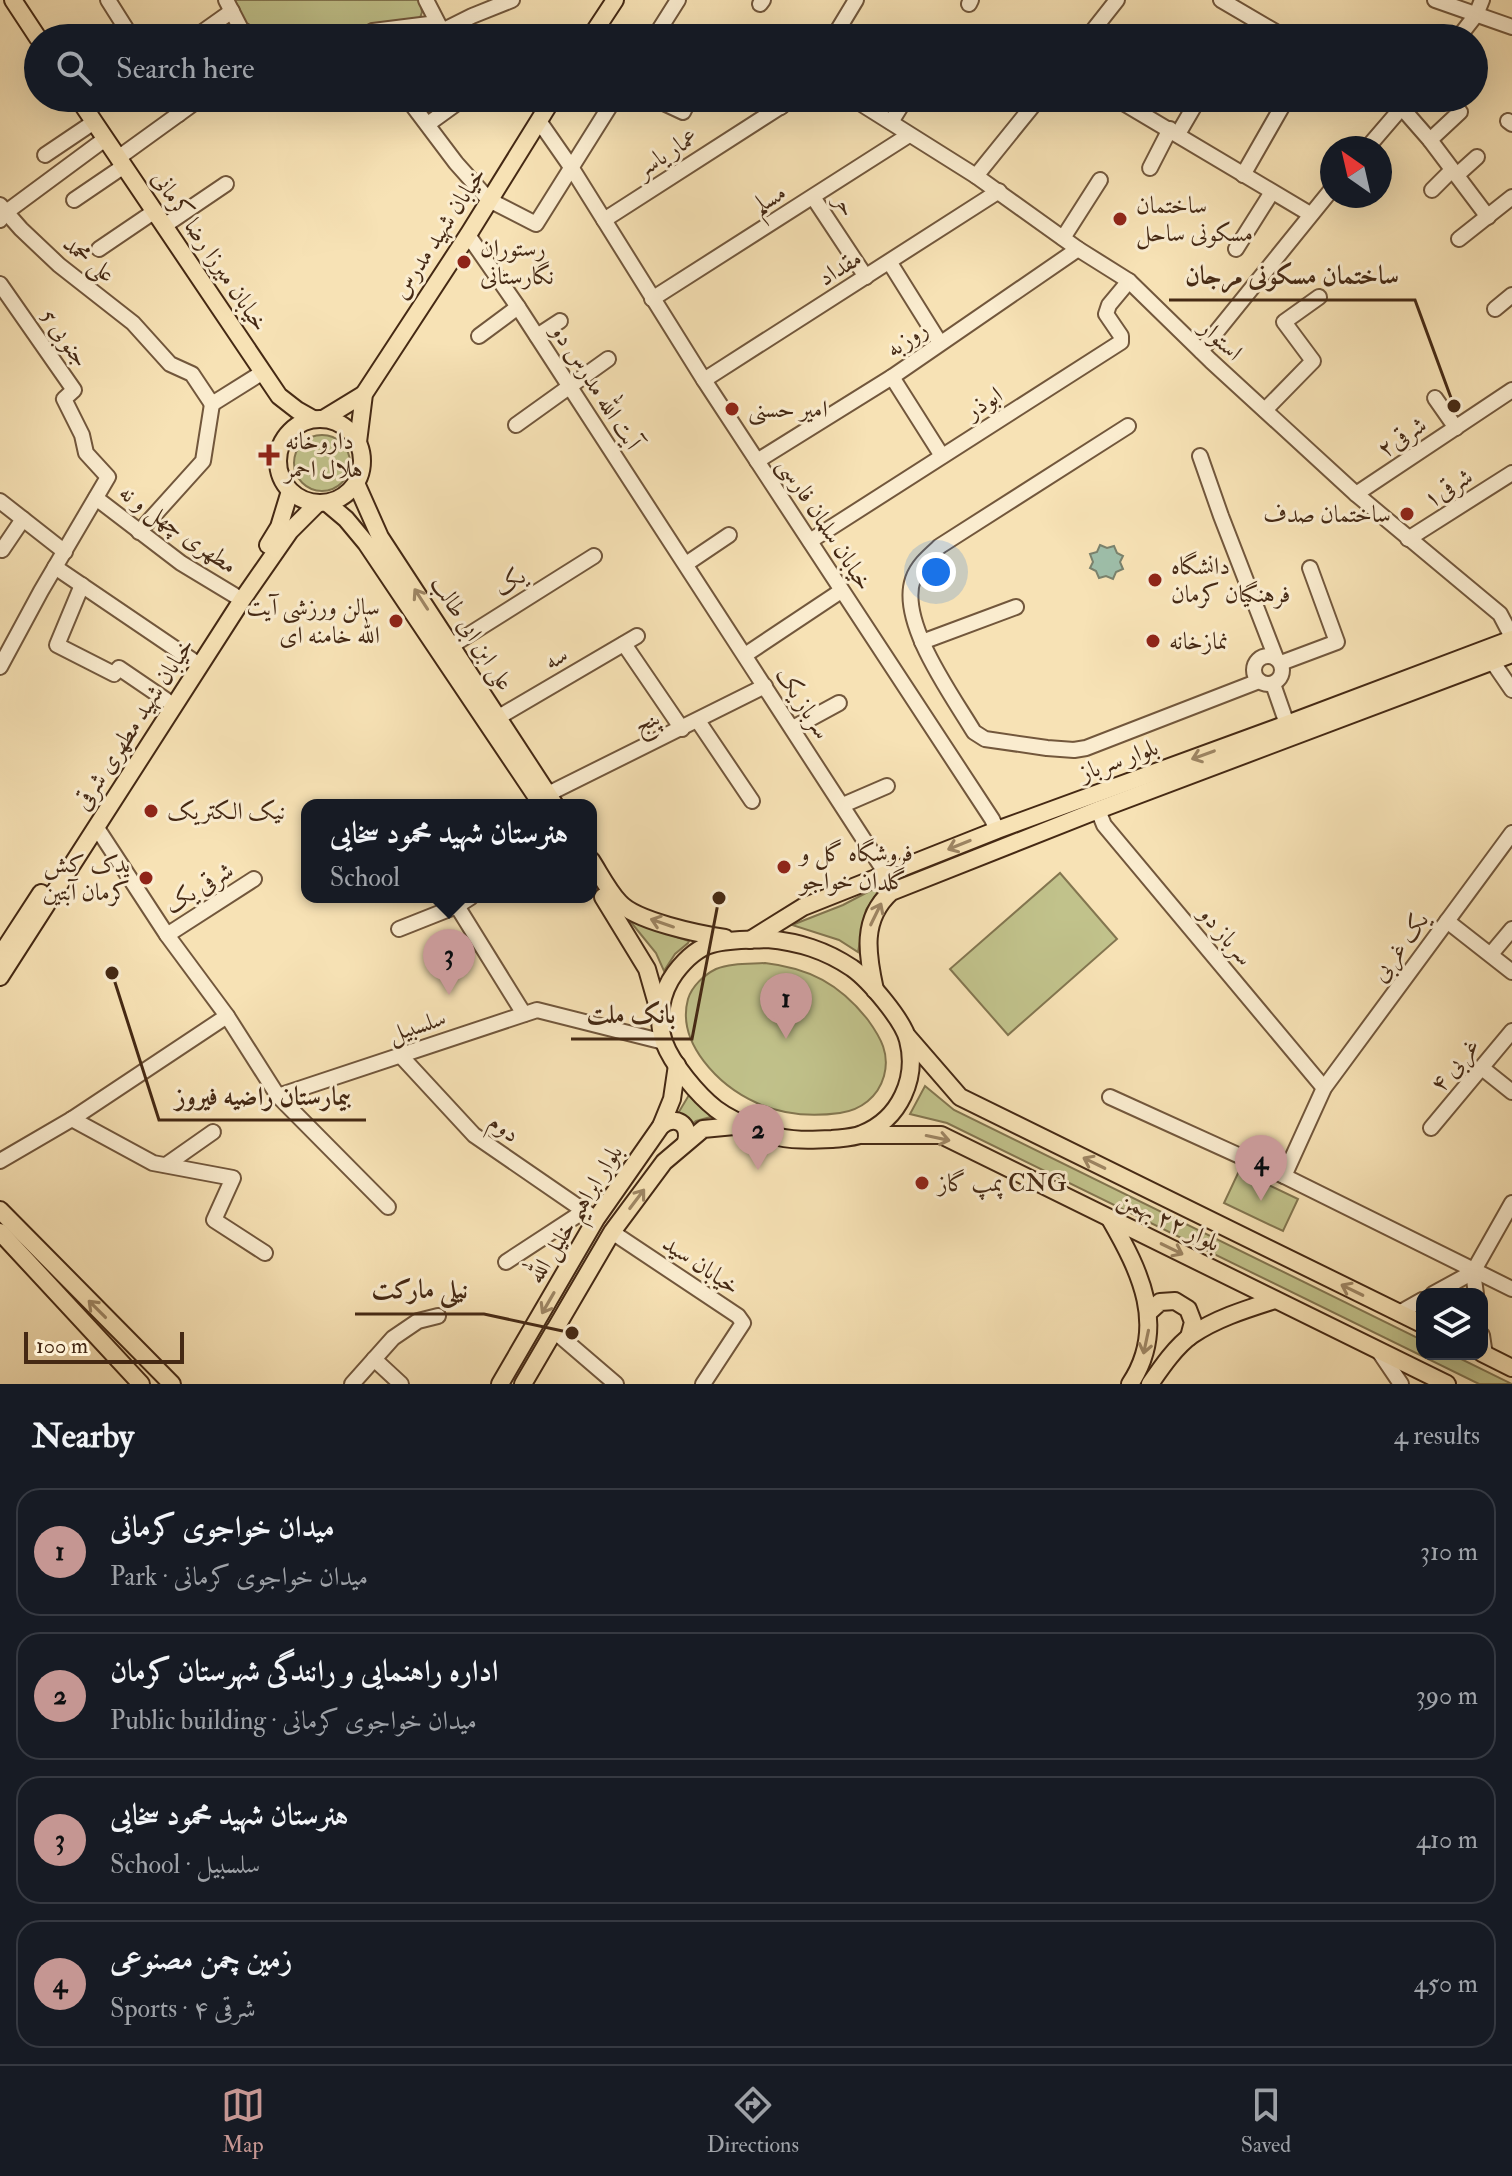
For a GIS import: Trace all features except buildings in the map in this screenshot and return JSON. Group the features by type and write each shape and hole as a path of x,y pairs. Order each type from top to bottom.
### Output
{"main road":[{"path":"13,0 29,24"},
{"path":"599,24 615,0"},
{"name":"خیابان میرزا رضا کرمانی","path":"87,112 279,396 297,410 318,419"},
{"name":"خیابان شهید مدرس","path":"358,442 364,394 544,112"},
{"name":"خیابان شهید مدرس","path":"318,419 364,394"},
{"path":"279,396 283,417 282,442 277,457 279,472 290,491 302,500 322,503 338,499 356,483 362,459 358,442 347,428 331,420 318,419 295,427 282,442"},
{"name":"علی ابن ابی طالب","path":"356,483 380,537 547,799"},
{"name":"خیابان شهید مطهری شرقی","path":"0,956 279,527 290,491"},
{"name":"علی ابن ابی طالب","path":"322,503 346,519 366,543 547,799"},
{"name":"خیابان شهید مطهری شرقی","path":"0,977 225,626 290,531 322,503"},
{"name":"بلوار سرباز","path":"744,940 803,907 997,830 1512,638"},
{"name":"بلوار سرباز","path":"875,990 868,959 868,931 879,906 891,892 1098,810 1512,654"},
{"path":"597,869 621,905 640,915 689,932 744,940"},
{"path":"597,889 647,969 664,1042 677,1065 717,1109 745,1125 775,1137 804,1140 861,1135 887,1119 904,1095 912,1066 908,1037 875,990 854,969 796,942 767,939 710,944 685,959 667,983 659,1012"},
{"name":"بلوار ۲۲ بهمن","path":"908,1037 960,1097 1416,1321"},
{"name":"بلوار ابراهیم خلیل الله","path":"500,1384 590,1215 661,1126 672,1099 677,1065"},
{"path":"661,1126 666,1121 681,1122 688,1135 686,1142"},
{"name":"بلوار ابراهیم خلیل الله","path":"523,1384 612,1232 664,1162 703,1129 745,1125"},
{"name":"بلوار ۲۲ بهمن","path":"861,1135 941,1135 1447,1384"},
{"path":"0,1210 172,1384"},
{"path":"1109,1218 1129,1252 1149,1312 1148,1339 1138,1372 1130,1384"},
{"path":"0,1232 137,1383"},
{"path":"1150,1384 1189,1337 1233,1313 1275,1300"},
{"path":"1149,1312 1160,1302 1175,1301 1188,1309 1193,1322 1189,1337"},
{"path":"1488,1356 1512,1368"}],"street":[{"path":"108,0 123,24"},
{"path":"426,0 439,24"},
{"path":"457,24 512,0"},
{"path":"663,24 678,0"},
{"path":"841,24 856,0"},
{"path":"1098,24 1117,0"},
{"path":"1221,0 1262,24"},
{"path":"1435,0 1512,27"},
{"path":"1469,24 1482,0"},
{"path":"209,24 229,6 238,24"},
{"path":"74,200 181,112"},
{"path":"418,112 456,163 489,200 536,224 606,112"},
{"path":"428,124 445,112"},
{"name":"عمار یاسر","path":"604,220 773,112"},
{"name":"استوار","path":"875,112 999,191 1078,249 1129,281 1356,494 1500,614 1512,638"},
{"path":"891,122 897,112"},
{"path":"976,176 1028,112"},
{"path":"1139,112 1310,214"},
{"path":"1150,168 1189,112"},
{"path":"1243,175 1279,112"},
{"path":"1377,136 1398,112"},
{"path":"1412,112 1488,217"},
{"path":"1430,140 1460,112"},
{"name":"خیابان سلمان فارسی","path":"539,121 997,830"},
{"path":"45,155 94,122"},
{"name":"مسلم","path":"652,299 909,135"},
{"path":"2,213 105,139"},
{"path":"1432,190 1477,157"},
{"path":"1063,238 1100,180"},
{"path":"99,249 226,184"},
{"name":"مقداد","path":"704,380 999,191"},
{"path":"1236,249 1272,192"},
{"name":"حر","path":"813,197 866,277"},
{"path":"1459,239 1507,202 1512,221"},
{"path":"1201,351 1320,203"},
{"name":"علی محمد","path":"2,213 59,265 133,323 170,364 192,374 212,404"},
{"name":"آیت الله مدرس دو","path":"468,235 686,564"},
{"name":"روزبه","path":"757,461 892,377 1078,249"},
{"path":"890,263 940,343"},
{"name":"ابوذر","path":"810,541 1121,342 1121,336 1106,314 1109,305 1129,281"},
{"name":"جنوبی 5","path":"0,284 74,390 64,399 82,435 86,453 108,477 96,498"},
{"path":"1495,309 1512,295"},
{"path":"1265,410 1313,361 1284,322 1319,297"},
{"path":"479,336 518,307"},
{"path":"537,336 560,321"},
{"path":"516,425 608,359"},
{"path":"139,532 203,461 212,404 263,372"},
{"path":"892,377 942,456"},
{"name":"شرقی۲","path":"1356,494 1512,390"},
{"path":"1435,398 1456,428"},
{"path":"1128,426 940,546 921,563 913,580 910,594 912,616 922,642 974,732 985,739 1047,748 1086,748 1281,678 1283,668 1200,456"},
{"name":"شرقی۱","path":"1408,539 1512,473"},
{"path":"0,667 96,498"},
{"name":"مطهری چهل و نه","path":"96,498 181,563 234,595"},
{"path":"0,501 65,552"},
{"path":"1,549 23,519"},
{"path":"686,564 729,535"},
{"name":"یک","path":"451,646 594,556"},
{"name":"سرباز یک","path":"686,564 881,866"},
{"path":"55,567 192,660"},
{"path":"1287,724 1266,683 1254,674 1257,662 1264,656 1279,661 1337,642 1310,568"},
{"path":"82,585 57,645 114,674 119,668 166,700"},
{"path":"745,655 841,591"},
{"path":"922,642 1016,607"},
{"name":"سه","path":"497,718 631,640 682,729"},
{"path":"1492,661 1512,690"},
{"name":"پنج","path":"552,799 765,686"},
{"path":"793,728 839,703"},
{"path":"698,721 752,801"},
{"path":"843,805 887,786"},
{"name":"سرباز دو","path":"1098,810 1104,825 1324,1088"},
{"path":"97,828 167,935 227,1016 278,1096 388,1207"},
{"name":"یک غربی","path":"1284,1176 1324,1088 1512,833"},
{"name":"شرقی یک","path":"167,935 254,879"},
{"path":"399,929 457,903"},
{"path":"462,903 524,1014"},
{"path":"1447,921 1512,972"},
{"path":"1491,954 1512,929"},
{"name":"سلسبیل","path":"278,1096 537,1010 664,1042"},
{"path":"0,1161 72,1119 227,1016"},
{"name":"غربی ۴","path":"1431,1128 1512,1031"},
{"name":"دوم","path":"400,1055 474,1135 590,1215"},
{"path":"1482,1068 1512,1092"},
{"path":"1110,1097 1284,1176 1512,1289"},
{"path":"72,1119 153,1163 233,1178 214,1218 265,1253"},
{"path":"166,1165 213,1132"},
{"path":"1444,1288 1473,1272 1511,1205"},
{"path":"506,1262 590,1215"},
{"name":"خیابان سید","path":"612,1232 738,1316 743,1323 703,1384"},
{"path":"1473,1272 1475,1288"},
{"path":"1399,1313 1416,1303"},
{"path":"352,1384 393,1338 418,1321 438,1316"},
{"path":"553,1330 616,1384"},
{"path":"1377,1350 1401,1384"},
{"path":"374,1359 401,1384"},
{"path":"137,1383 152,1364"}],"green space":[{"path":"230,0 420,0 422,12 420,18 370,24 245,24"},
{"path":"322,435 342,443 350,463 342,483 322,491 302,483 294,463 302,443"},
{"path":"1060,873 1117,939 1008,1035 950,969"},
{"path":"883,884 866,910 858,952 839,940 792,925 843,905"},
{"path":"621,910 645,925 689,941 675,954 664,971 656,953"},
{"path":"765,963 796,969 835,987 868,1020 885,1053 886,1068 878,1090 862,1106 848,1111 808,1115 777,1110 757,1103 728,1086 704,1061 688,1031 686,1015 692,990 716,969"},
{"path":"925,1086 954,1110 1416,1337 1416,1353 947,1123 910,1114"},
{"path":"692,1090 718,1115 689,1126 677,1115"},
{"path":"1239,1171 1298,1199 1283,1231 1224,1203"},
{"path":"1430,1360 1463,1360 1512,1384 1479,1384"}],"shaded area":[{"path":"1100,545 1107,548 1114,546 1117,553 1123,556 1120,562 1123,569 1116,572 1113,579 1106,576 1099,578 1096,571 1090,568 1093,562 1090,554 1097,552"}],"place":[{"name":"ساختمان مسکونی ساحل","path":"1120,219"},
{"name":"رستوران نگارستانی","path":"464,262"},
{"name":"ساختمان مسکونی مرجان","path":"1454,406"},
{"name":"امیر حسنی","path":"732,409"},
{"name":"داروخانه هلال احمر","path":"269,455"},
{"name":"ساختمان صدف","path":"1407,514"},
{"name":"دانشگاه فرهنگیان کرمان","path":"1155,580"},
{"name":"سالن ورزشى آیت الله خامنه اى","path":"396,621"},
{"name":"نمازخانه","path":"1153,641"},
{"name":"نیک الکتریک","path":"151,811"},
{"name":"فروشگاه گل و گلدان خواجو","path":"784,867"},
{"name":"یدک کش کرمان آبتین","path":"146,878"},
{"name":"بانک ملت","path":"719,898"},
{"name":"بیمارستان راضیه فیروز","path":"112,973"},
{"name":"هنرستان شهید محمود سخایی","path":"449,995"},
{"name":"میدان خواجوی کرمانی","path":"786,1039"},
{"name":"اداره راهنمایی و رانندگی شهرستان کرمان","path":"758,1170"},
{"name":"پمپ گاز CNG","path":"922,1183"},
{"name":"زمین چمن مصنوعی","path":"1261,1201"},
{"name":"نیلی مارکت","path":"572,1333"}]}
